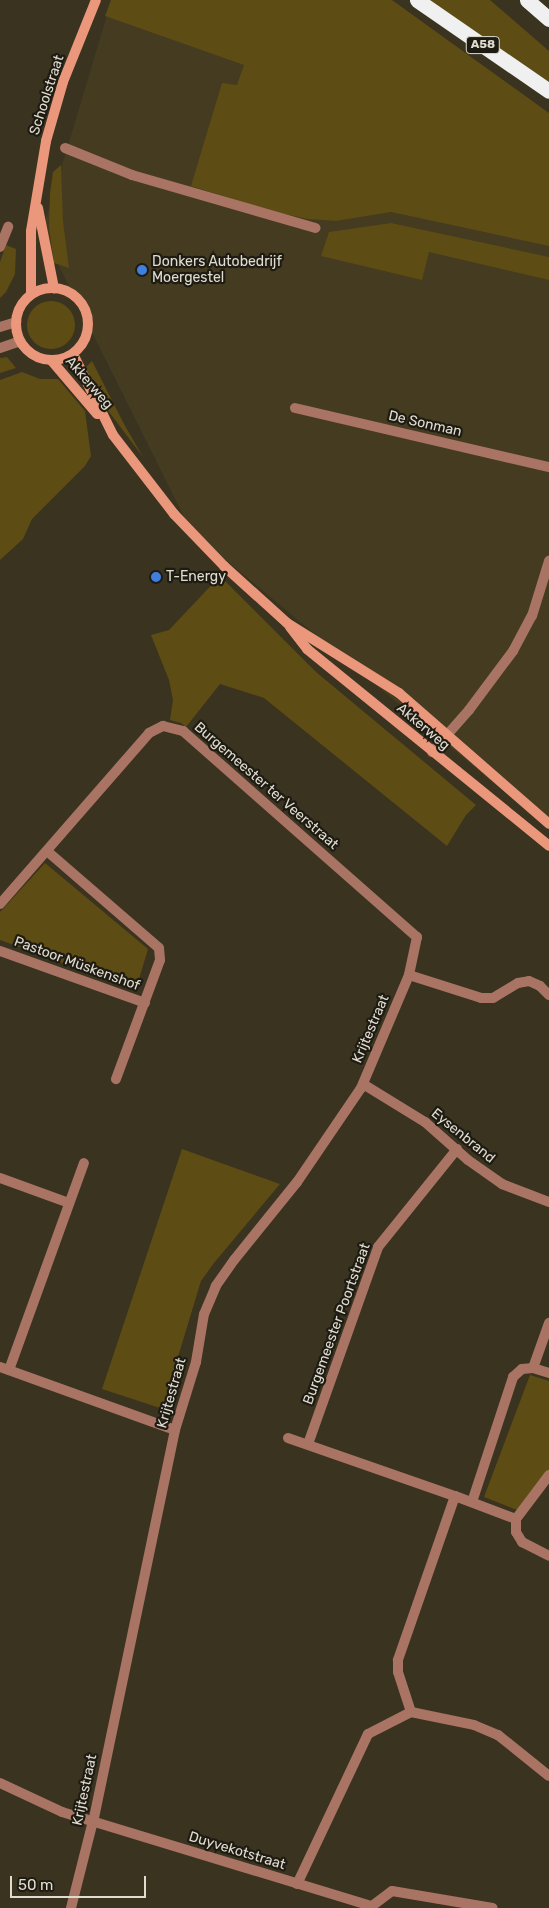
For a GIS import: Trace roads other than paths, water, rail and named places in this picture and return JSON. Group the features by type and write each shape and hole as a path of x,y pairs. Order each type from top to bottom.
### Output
{"highway":[{"name":"A58","path":"417,0 549,91"},
{"path":"527,0 549,19"}],"main road":[{"name":"Schoolstraat","path":"31,294 31,231 38,202 46,141 52,115 96,0"},
{"name":"Schoolstraat","path":"38,202 54,288"},
{"path":"54,288 66,291 78,299 87,315 88,330 73,354 52,360 32,355 20,341 16,322 19,309 31,294 54,288"},
{"name":"Akkerweg","path":"73,354 106,424"},
{"name":"Akkerweg","path":"52,360 106,424 174,514 224,566 287,623 399,693 549,824"},
{"name":"Akkerweg","path":"287,623 307,649 549,846"}],"street":[{"path":"64,148 132,175 316,228"},
{"path":"0,247 8,227"},
{"path":"0,326 16,322"},
{"path":"0,348 20,341"},
{"name":"De Sonman","path":"295,408 549,467"},
{"path":"432,752 448,735 513,651 532,616 549,561"},
{"name":"Burgemeester ter Veerstraat","path":"0,904 149,733 164,726 184,731 417,937"},
{"name":"Pastoor Müskenshof","path":"47,851 159,948 160,960 116,1079"},
{"name":"Krijtestraat","path":"71,1908 93,1822 175,1430 196,1362 204,1314 216,1286 234,1260 297,1182 363,1084 409,975 417,937"},
{"name":"Pastoor Müskenshof","path":"0,951 145,1003"},
{"path":"409,975 480,998 493,998 518,983 529,982 540,986 549,995"},
{"name":"Eysenbrand","path":"363,1084 425,1122 502,1184 549,1202"},
{"name":"Burgemeester Poortstraat","path":"308,1444 378,1247 457,1149"},
{"path":"84,1163 4,1369 175,1430"},
{"path":"0,1178 69,1203"},
{"path":"533,1368 549,1323"},
{"path":"472,1502 513,1377 522,1369 533,1368 549,1373"},
{"path":"288,1438 516,1519"},
{"path":"549,1475 516,1519 516,1532 522,1542 549,1556"},
{"path":"411,1712 398,1672 398,1660 455,1496"},
{"path":"297,1884 368,1734 411,1712 474,1725 498,1735 549,1776"},
{"name":"Duyvekotstraat","path":"0,1783 62,1812 371,1907"},
{"path":"371,1907 392,1891 493,1908"}],"place":[{"name":"Donkers Autobedrijf Moergestel","path":"142,270"},
{"name":"T-Energy","path":"156,577"}]}
